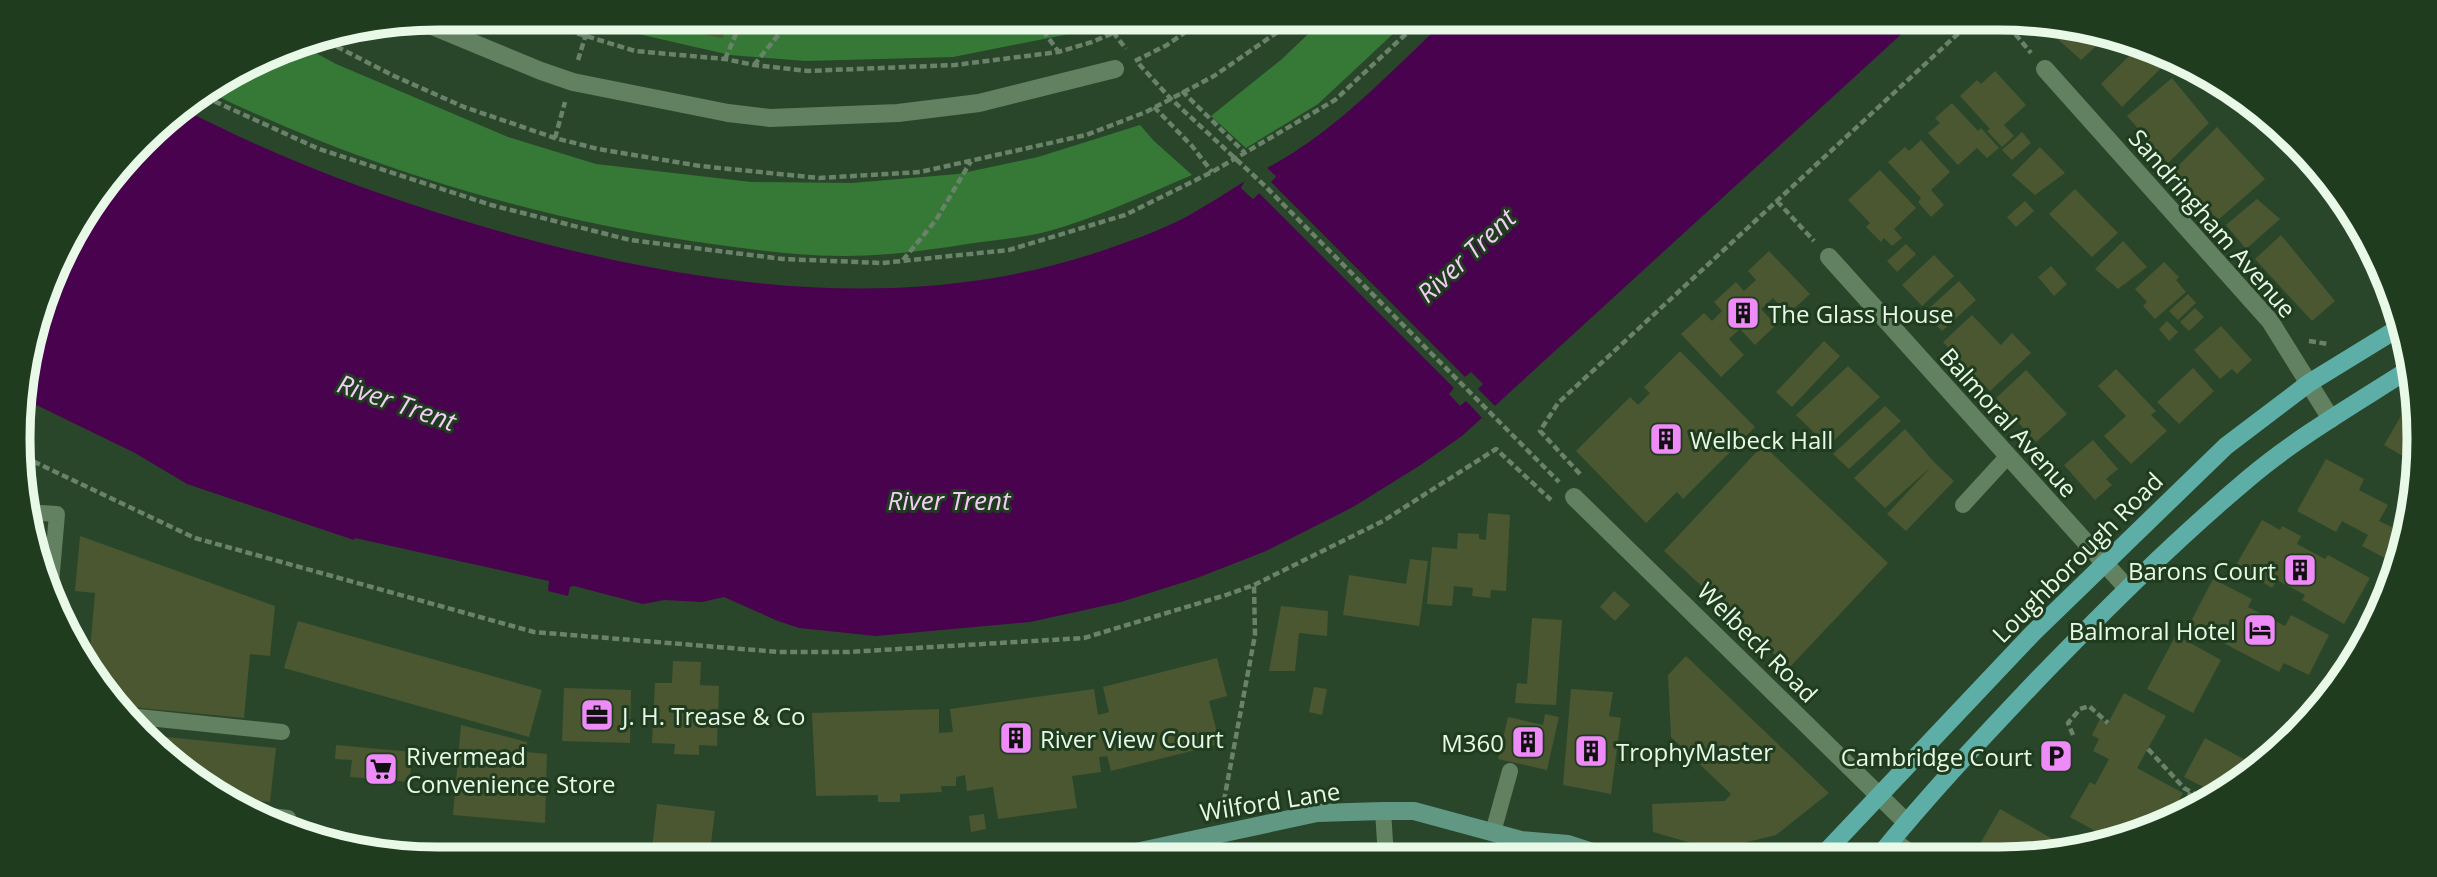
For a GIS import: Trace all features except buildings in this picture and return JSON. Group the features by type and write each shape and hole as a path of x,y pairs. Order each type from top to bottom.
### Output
{"main road":[{"name":"Loughborough Road","path":"1831,847 2033,633 2225,446 2309,383 2393,332"},
{"path":"1886,847 1966,754 2127,588 2249,477 2331,419 2402,374"},
{"name":"Wilford Lane","path":"1159,847 1317,813 1382,811 1415,811 1521,840 1577,847"},
{"name":"Wilford Lane","path":"1521,840 1531,847"}],"street":[{"path":"442,30 573,82 728,113 770,118 898,113 979,103 1115,69"},
{"name":"Sandringham Avenue","path":"2045,69 2270,321 2331,419"},
{"name":"Balmoral Avenue","path":"1829,257 2127,588"},
{"name":"Welbeck Road","path":"1571,494 1906,822"}],"lane":[{"path":"1963,505 2007,457"},
{"path":"37,513 57,514 52,572"},
{"path":"139,717 282,732"},
{"path":"1493,832 1510,771"},
{"path":"1382,811 1385,847"},
{"path":"1892,839 1903,847"}],"path":[{"path":"566,30 635,51 725,59 808,71 956,65 1058,52 1120,30"},
{"path":"725,59 738,30"},
{"path":"754,65 781,30"},
{"path":"1040,30 1058,52"},
{"path":"1189,30 1136,61 1172,99 1265,186 1571,494"},
{"path":"1212,172 1192,146 1154,107 1214,76 1281,30"},
{"path":"210,99 319,149 491,205 630,240 783,259 882,263 1009,250 1125,215 1212,172 1335,100 1410,30"},
{"path":"1589,483 1540,431 1558,403 1962,30"},
{"path":"2013,31 2045,69"},
{"path":"1182,91 1245,153"},
{"path":"903,260 936,220 972,160"},
{"path":"1777,201 1829,257"},
{"path":"31,460 195,538 534,632 779,652 848,652 1084,638 1254,585 1383,521 1496,449 1552,502"},
{"path":"1222,811 1255,635 1254,585"},
{"path":"2073,735 2068,723 2080,709 2089,706 2108,723"},
{"path":"2148,749 2184,789 2197,795"},
{"path":"2187,801 2191,792"}],"green space":[{"path":"621,30 1083,30 953,57 805,61 730,55"},
{"path":"1312,30 1397,30 1318,104 1246,148 1211,116 1282,59"},
{"path":"310,50 336,64 508,137 596,164 751,182 852,183 958,174 1038,157 1140,125 1192,175 1085,219 1032,235 912,252 827,256 712,244 648,234 519,206 393,168 217,96 258,72"}],"water":[{"name":"River Trent","path":"1435,30 1906,30 1462,436 1419,466 1353,507 1266,551 1197,578 1121,602 1030,622 876,636 799,628 724,597 702,602 664,600 643,604 574,586 570,587 568,596 548,591 549,581 355,538 354,540 187,484 135,453 32,403 38,359 51,307 85,234 131,169 149,149 191,113 287,158 395,199 544,243 622,262 701,276 780,285 860,288 940,285 1018,273 1095,253 1142,236 1195,212 1245,181 1241,188 1253,199 1276,177 1267,168 1317,136 1384,79"}],"pier":[{"path":"1267,168 1276,176 1271,182 1465,377 1471,372 1483,384 1478,389 1498,409 1485,421 1466,401 1460,406 1449,394 1454,388 1259,193 1253,199 1241,188 1245,181 1241,179 1247,178 1249,182 1245,187 1253,194 1271,176 1264,170"}],"place":[{"name":"The Glass House","path":"1743,313"},
{"name":"Welbeck Hall","path":"1666,439"},
{"name":"Barons Court","path":"2300,570"},
{"name":"Balmoral Hotel","path":"2260,630"},
{"name":"J. H. Trease & Co","path":"597,715"},
{"name":"River View Court","path":"1016,738"},
{"name":"M360","path":"1528,742"},
{"name":"TrophyMaster","path":"1591,751"},
{"name":"Cambridge Court","path":"2056,756"},
{"name":"Rivermead Convenience Store","path":"381,769"}]}
